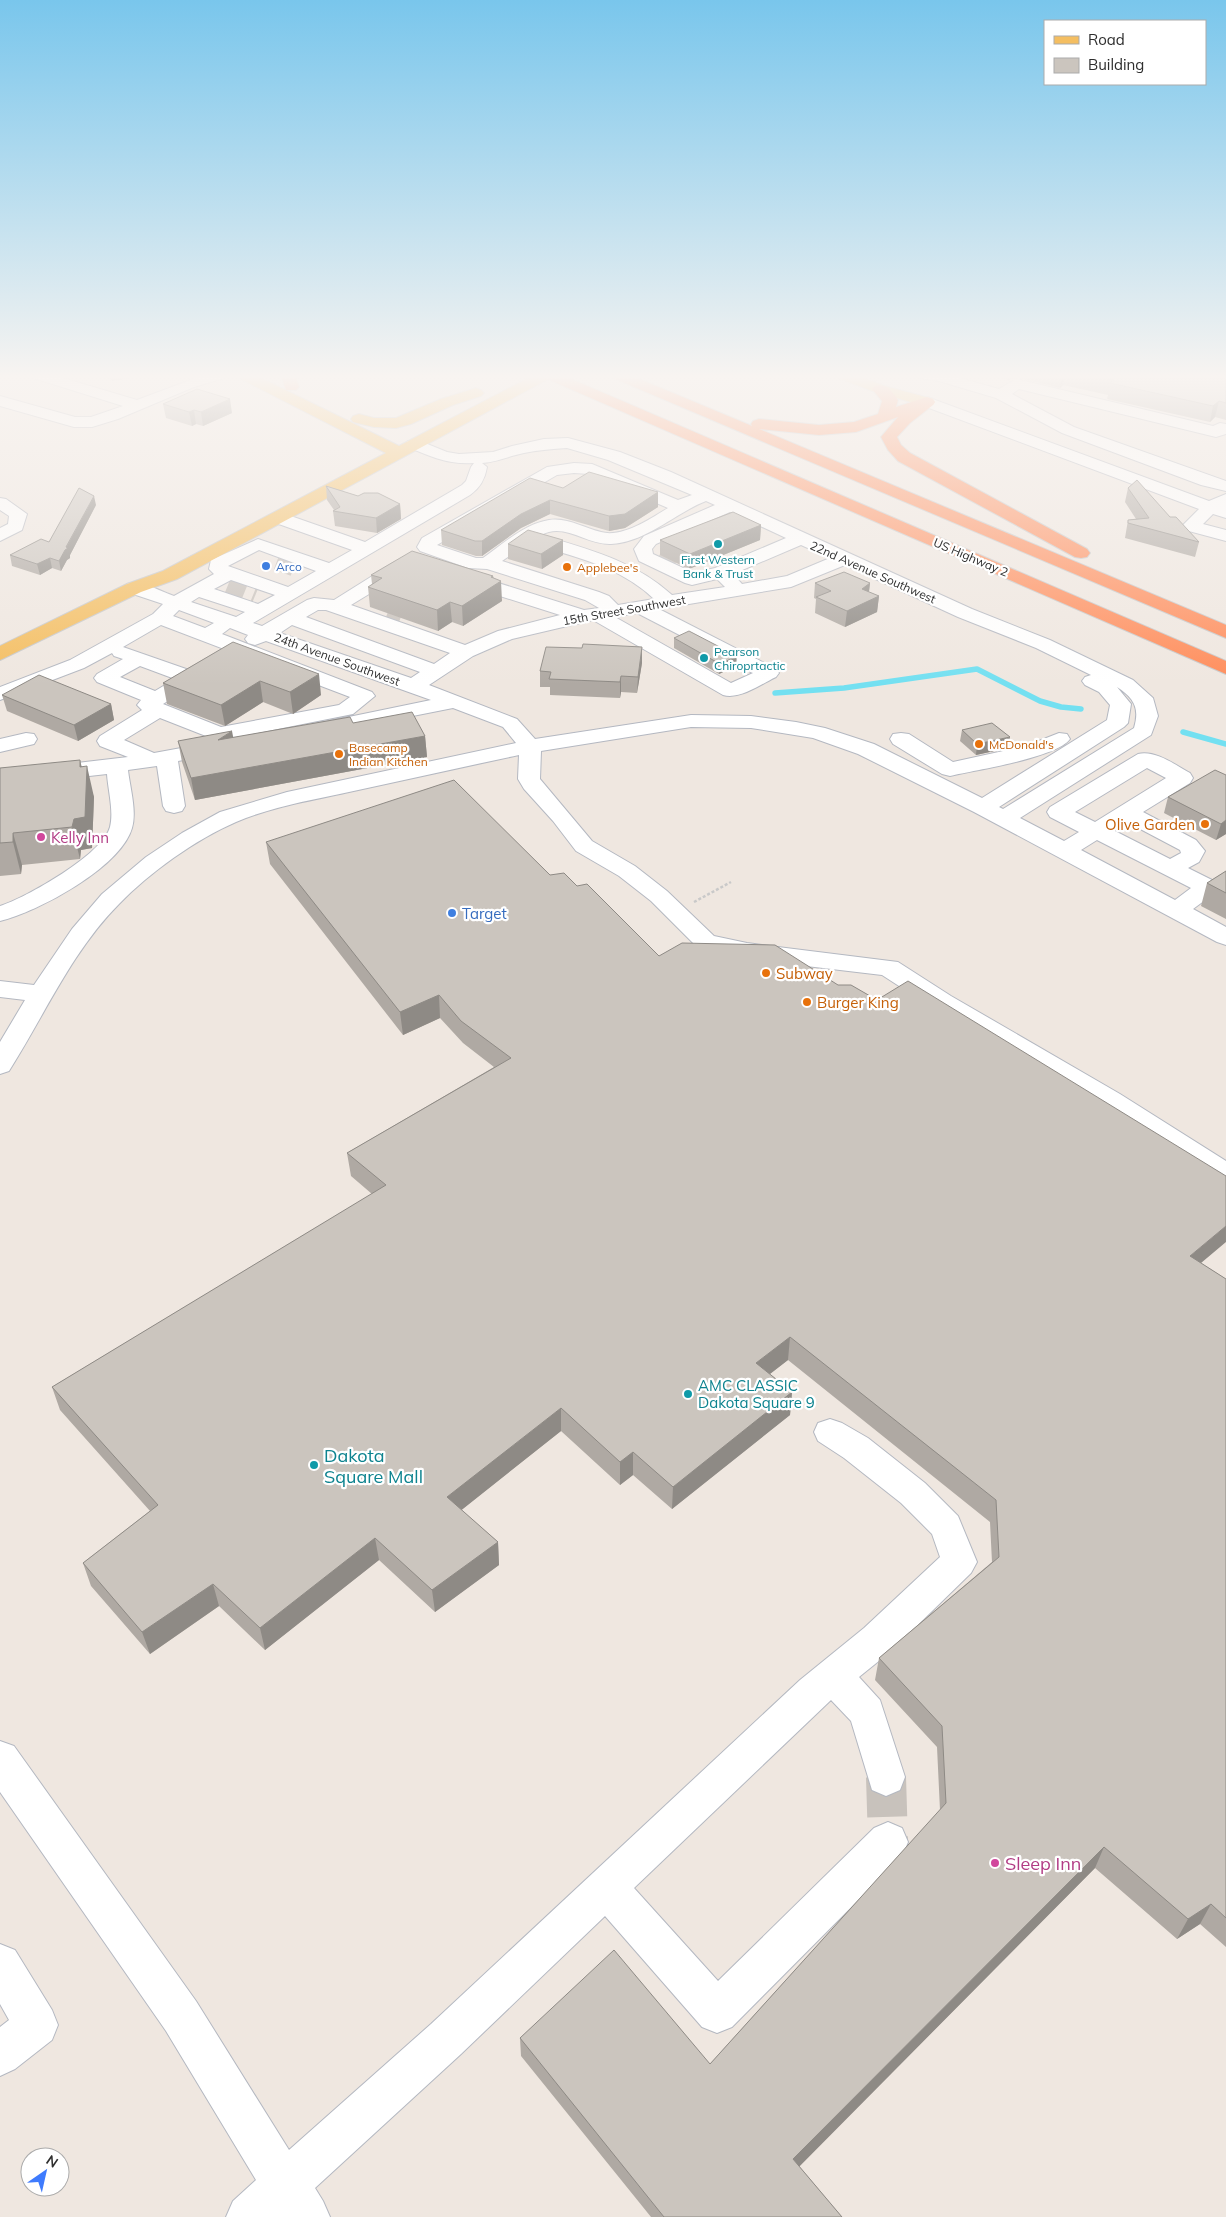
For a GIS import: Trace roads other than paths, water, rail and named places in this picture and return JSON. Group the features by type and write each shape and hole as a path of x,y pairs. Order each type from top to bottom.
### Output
{"highway":[{"name":"US Highway 2","path":"789,478 1226,668"},
{"path":"865,478 1226,632"},
{"path":"944,478 1153,591 1226,626"}],"main road":[{"path":"134,588 157,567 322,478"},
{"path":"0,654 134,588 170,575 279,518 347,478"}],"street":[{"path":"206,635 234,623 270,601 326,573 468,489 477,478"},
{"path":"540,478 428,542 426,547 475,564 488,563 592,596 602,600 598,614"},
{"path":"616,478 678,506"},
{"name":"22nd Avenue Southwest","path":"669,478 965,613 1043,644 1126,684 1143,698 1148,716 1144,731 1003,818"},
{"path":"1143,478 1221,506"},
{"path":"488,563 544,526 556,524 602,538 622,537 670,514 678,506 706,495"},
{"path":"0,503 18,514 16,526 0,536"},
{"path":"730,506 664,550 643,549 645,557 688,578 703,571 799,539"},
{"path":"1221,506 1191,526 1226,536"},
{"path":"279,518 367,549"},
{"path":"270,601 224,580 218,564 296,524"},
{"path":"335,607 410,561 598,614 730,691 769,674 664,610 655,588 633,573 608,562 527,537"},
{"path":"252,548 326,573"},
{"path":"252,548 277,561"},
{"name":"15th Street Southwest","path":"625,631 664,610 739,590 791,581 844,559"},
{"path":"301,570 326,573"},
{"path":"703,571 739,590"},
{"path":"0,694 77,664 160,618 176,602 197,590 224,580"},
{"name":"24th Avenue Southwest","path":"134,588 413,686 510,723 530,746"},
{"path":"197,590 270,601"},
{"path":"159,758 108,741 190,678 314,604 328,604 389,623 466,652"},
{"name":"15th Street Southwest","path":"413,686 466,652 505,634 640,607 664,610"},
{"name":"22nd Avenue Southwest","path":"965,613 1023,649 1106,688 1121,704 1117,723 1001,797 982,807"},
{"path":"0,779 117,766 159,758 223,740 346,710 365,696 160,618"},
{"path":"290,618 435,671"},
{"path":"108,647 190,678"},
{"path":"138,659 104,678 158,704 223,740 453,702"},
{"path":"0,1065 41,994 81,934 110,899 154,862 190,838 228,817 288,799 530,746 691,721 741,721 796,728 818,732 866,749 982,807 1226,937"},
{"path":"0,746 26,739"},
{"path":"901,739 950,769 1032,751 1059,739"},
{"path":"530,746 529,779 535,789 561,816 584,846 627,871 658,896 706,942 747,952 889,968 942,1002 1110,1101 1226,1175"},
{"path":"159,758 174,806"},
{"path":"1064,851 1096,831 1128,813 1182,778 1146,759 1058,812 1096,831 1171,869 1217,881"},
{"path":"0,914 12,912 46,895 89,865 110,845 121,829 117,766"},
{"path":"1128,813 1188,845 1192,851 1191,857 1171,869"},
{"path":"1175,910 1217,881"},
{"path":"0,988 41,994"},
{"path":"249,2217 296,2201 451,2034 813,1692 877,1640 959,1562 946,1526 913,1493 856,1448 830,1432"},
{"path":"833,1676 867,1712 886,1778"},
{"path":"0,1758 181,2016 296,2201"},
{"path":"606,1887 718,2012 888,1842"},
{"path":"0,1965 37,2025 0,2054"}],"waterway":[{"path":"775,693 844,688 977,669 1040,701 1061,707 1081,709"},
{"path":"1183,732 1226,744"}],"tunnel":[{"path":"659,556 687,570"},
{"path":"277,561 301,570"},
{"path":"228,585 255,596"},
{"path":"386,617 399,622"},
{"path":"886,1777 888,1842"}],"place":[{"name":"First Western Bank & Trust","path":"718,544"},
{"name":"Arco","path":"266,566"},
{"name":"Applebee's","path":"567,567"},
{"name":"Pearson Chiroprtactic","path":"704,658"},
{"name":"McDonald's","path":"979,744"},
{"name":"Basecamp Indian Kitchen","path":"339,754"},
{"name":"Olive Garden","path":"1205,824"},
{"name":"Kelly Inn","path":"41,837"},
{"name":"Target","path":"452,913"},
{"name":"Subway","path":"766,973"},
{"name":"Burger King","path":"807,1002"},
{"name":"AMC CLASSIC Dakota Square 9","path":"688,1394"},
{"name":"Dakota Square Mall","path":"314,1465"},
{"name":"Sleep Inn","path":"995,1863"}]}
